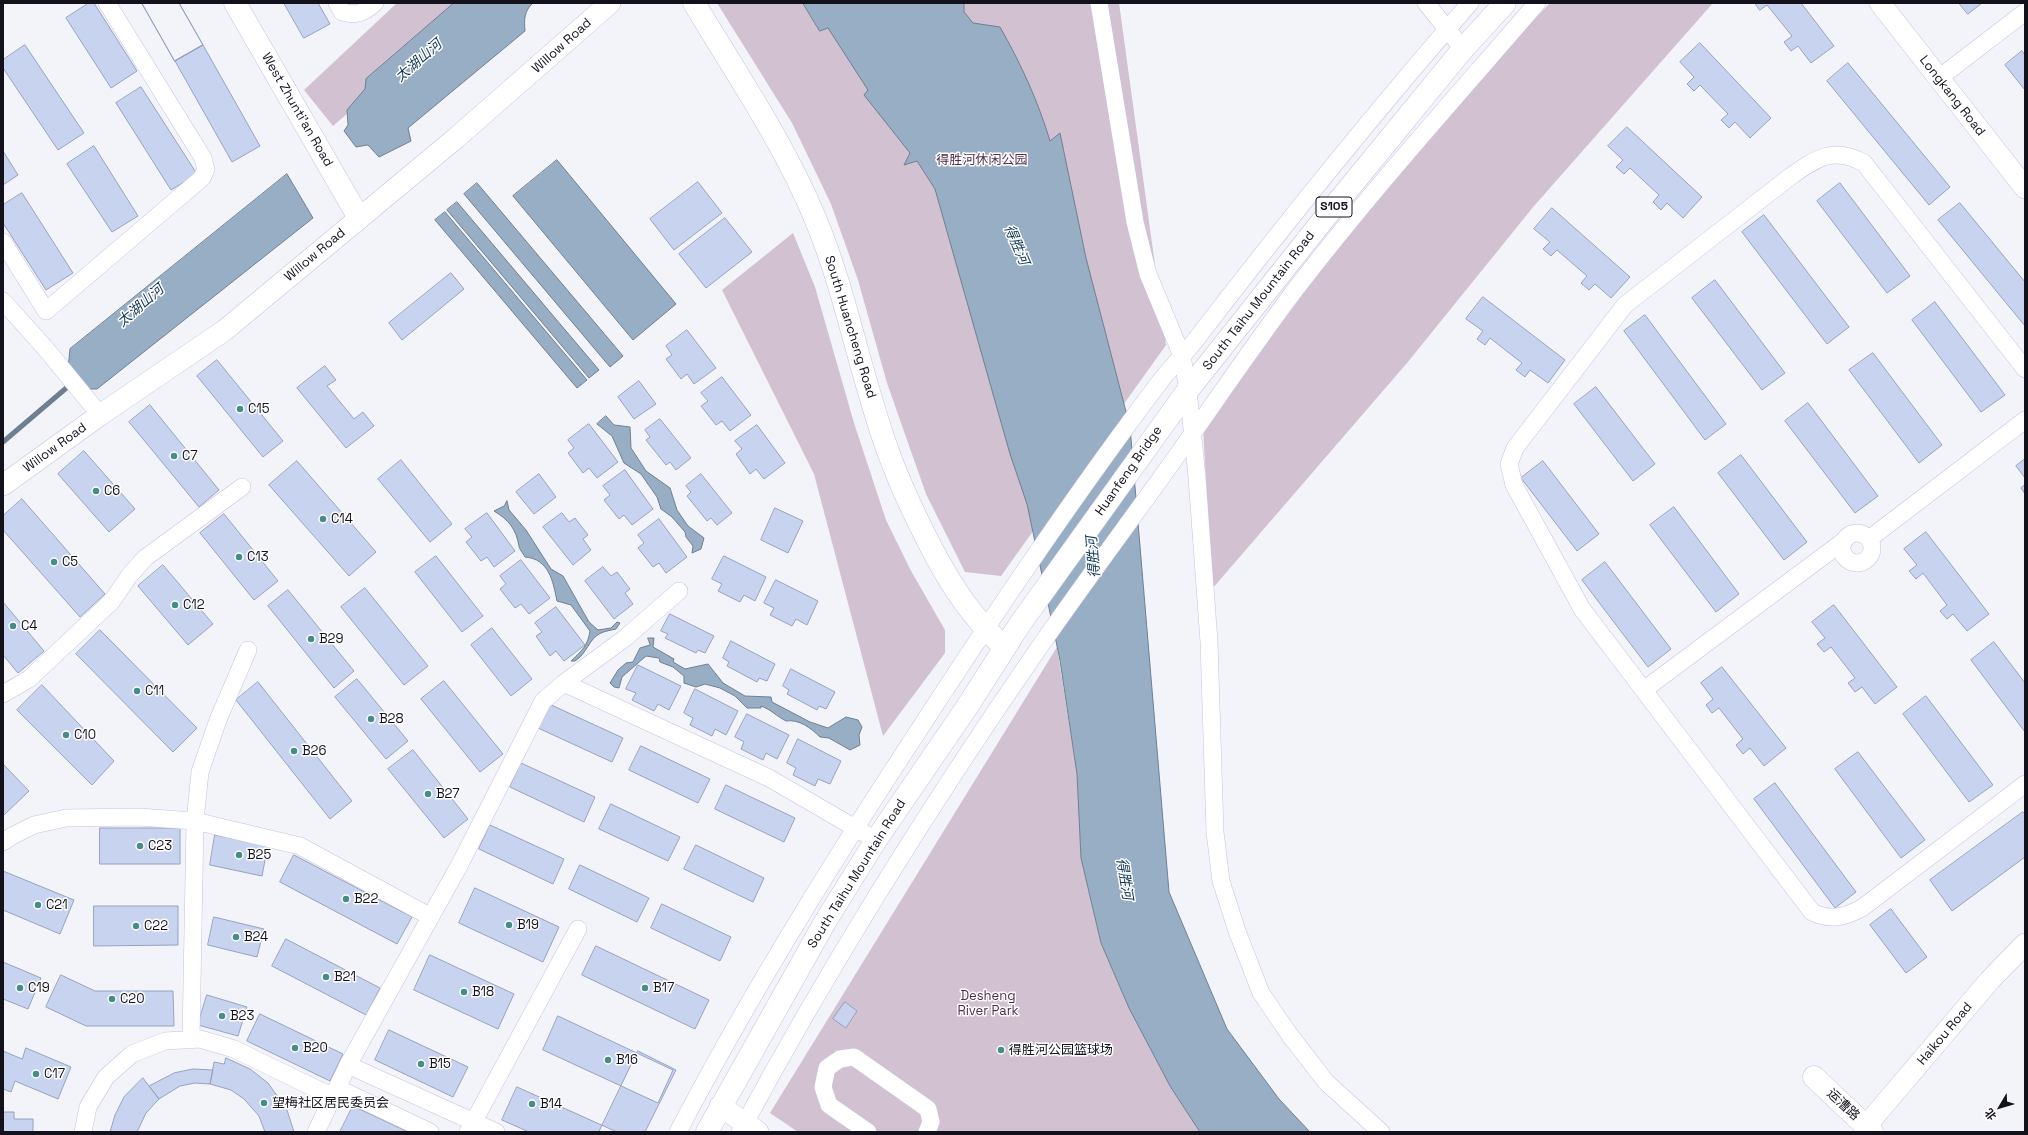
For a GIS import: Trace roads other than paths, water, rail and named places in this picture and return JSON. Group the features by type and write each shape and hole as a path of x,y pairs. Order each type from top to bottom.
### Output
{"main road":[{"name":"West Zhunti'an Road","path":"235,3 359,218"},
{"name":"South Huancheng Road","path":"694,3 785,156 815,218 837,279 888,452 912,512 945,573 966,607 985,630 1004,648"},
{"name":"South Taihu Mountain Road","path":"1168,416 1323,220 1463,49 1505,3"},
{"name":"Huanfeng Bridge","path":"1020,624 1168,416"},
{"name":"South Taihu Mountain Road","path":"707,1132 720,1106 825,922 876,840 967,707 1020,624"},
{"name":"运漕路","path":"1814,1077 1869,1129"}],"street":[{"path":"3,242 46,311 202,178 206,169 203,158 107,3"},
{"path":"337,3 342,12 352,15 363,13 375,3"},
{"name":"Willow Road","path":"3,485 100,415 225,330 456,138 610,3"},
{"path":"1099,3 1135,222 1148,274 1182,356 1188,390 1209,642 1214,832 1221,881 1237,931 1261,993 1289,1034 1326,1082 1381,1132"},
{"path":"1426,3 1463,49"},
{"path":"678,1132 808,902 1022,574 1165,375 1182,356 1360,131 1470,3"},
{"path":"720,1106 748,1129 804,1017 893,868 1036,652 1296,289 1410,149 1537,3"},
{"name":"Longkang Road","path":"1880,3 2025,188"},
{"path":"1939,78 2025,12"},
{"path":"2025,368 1864,163 1851,156 1838,154 1813,160 1634,297 1613,318 1515,448 1509,464 1514,485 1582,609 1645,689 1812,912 1822,917 1843,916 1862,908 2025,784"},
{"path":"3,301 46,349 100,415"},
{"path":"1869,539 2025,420"},
{"path":"3,694 29,679 107,606 129,576 145,558 242,487"},
{"path":"1645,689 1845,540 1848,536 1857,533 1866,536 1869,539 1872,553 1866,560 1858,564 1853,563 1845,558 1842,549 1845,540"},
{"path":"316,1132 348,1065 431,917 543,701 564,683 625,638 679,591"},
{"path":"191,1039 195,821 200,772 218,720 248,650"},
{"path":"564,683 769,778 876,840"},
{"path":"3,842 34,825 66,818 138,817 195,821 300,846 431,917"},
{"path":"471,1127 578,930"},
{"name":"Haikou Road","path":"1869,1129 1990,980 2025,944"},
{"path":"83,1132 88,1107 102,1083 106,1077 127,1058 132,1054 165,1041 191,1039 200,1039 234,1049 430,1132"},
{"path":"868,1132 830,1105 823,1087 828,1068 840,1058 854,1057 928,1109 931,1122 927,1132"},
{"path":"348,1065 471,1127 496,1132"}],"water":[{"path":"454,3 533,3 525,16 525,31 408,128 411,141 379,157 368,145 356,147 344,131 348,125 347,110 365,89 366,79"},
{"name":"得胜河","path":"803,3 964,3 964,12 973,23 1000,27 1028,83 1050,141 1060,133 1086,258 1130,427 1169,892 1227,1029 1279,1099 1310,1132 1200,1132 1170,1086 1129,1008 1101,943 1081,858 1077,774 1060,660 1027,504 1010,454 935,189 917,161 904,165 910,153 864,95 868,90 828,28 820,31"},
{"path":"557,160 676,304 633,340 513,196"},
{"path":"287,174 313,218 97,389 85,389 68,369 70,349"},
{"path":"477,183 623,356 610,367 464,194"},
{"path":"457,202 599,370 589,378 447,210"},
{"path":"445,212 587,380 577,388 435,220"},
{"path":"606,416 614,425 630,427 631,448 646,471 670,488 677,510 688,526 704,538 701,549 692,553 693,546 686,537 685,532 672,517 661,509 657,497 641,474 624,463 612,436 597,424"},
{"path":"507,501 509,510 526,530 551,569 563,576 589,622 598,630 611,628 617,622 620,623 616,629 597,635 575,661 571,661 584,648 590,631 571,605 557,601 554,586 545,567 540,562 525,557 520,548 514,530 504,518 494,511 504,506"},
{"path":"648,638 654,638 653,647 674,659 673,662 685,669 708,664 723,683 745,696 771,697 772,702 810,722 828,728 846,717 858,720 862,727 859,735 860,745 850,750 829,738 820,737 809,727 796,721 786,721 761,706 761,708 747,708 735,696 720,688 705,684 696,687 684,683 684,676 673,667 660,662 659,658 646,656 622,677 619,688 614,687 610,683 618,670 626,663 633,662 640,648 650,645"}],"waterway":[{"name":"太湖山河","path":"3,442 71,384"}],"place":[{"name":"C15","path":"240,409"},
{"name":"C7","path":"174,456"},
{"name":"C6","path":"96,491"},
{"name":"C14","path":"323,519"},
{"name":"C13","path":"239,557"},
{"name":"C5","path":"54,562"},
{"name":"C12","path":"175,605"},
{"name":"C4","path":"13,626"},
{"name":"B29","path":"311,639"},
{"name":"C11","path":"137,691"},
{"name":"B28","path":"371,719"},
{"name":"C10","path":"66,735"},
{"name":"B26","path":"294,751"},
{"name":"B27","path":"428,794"},
{"name":"C23","path":"140,846"},
{"name":"B25","path":"239,855"},
{"name":"B22","path":"346,899"},
{"name":"C21","path":"38,905"},
{"name":"B19","path":"509,925"},
{"name":"C22","path":"136,926"},
{"name":"B24","path":"236,937"},
{"name":"B21","path":"326,977"},
{"name":"C19","path":"20,988"},
{"name":"B17","path":"645,988"},
{"name":"B18","path":"464,992"},
{"name":"C20","path":"112,999"},
{"name":"B23","path":"222,1016"},
{"name":"B20","path":"295,1048"},
{"name":"得胜河公园篮球场","path":"1001,1050"},
{"name":"B16","path":"608,1060"},
{"name":"B15","path":"421,1064"},
{"name":"C17","path":"36,1074"},
{"name":"望梅社区居民委员会","path":"264,1103"},
{"name":"B14","path":"532,1104"}],"park label":[{"name":"得胜河休闲公园","path":"982,160"},
{"name":"Desheng River Park","path":"988,1004"}]}
